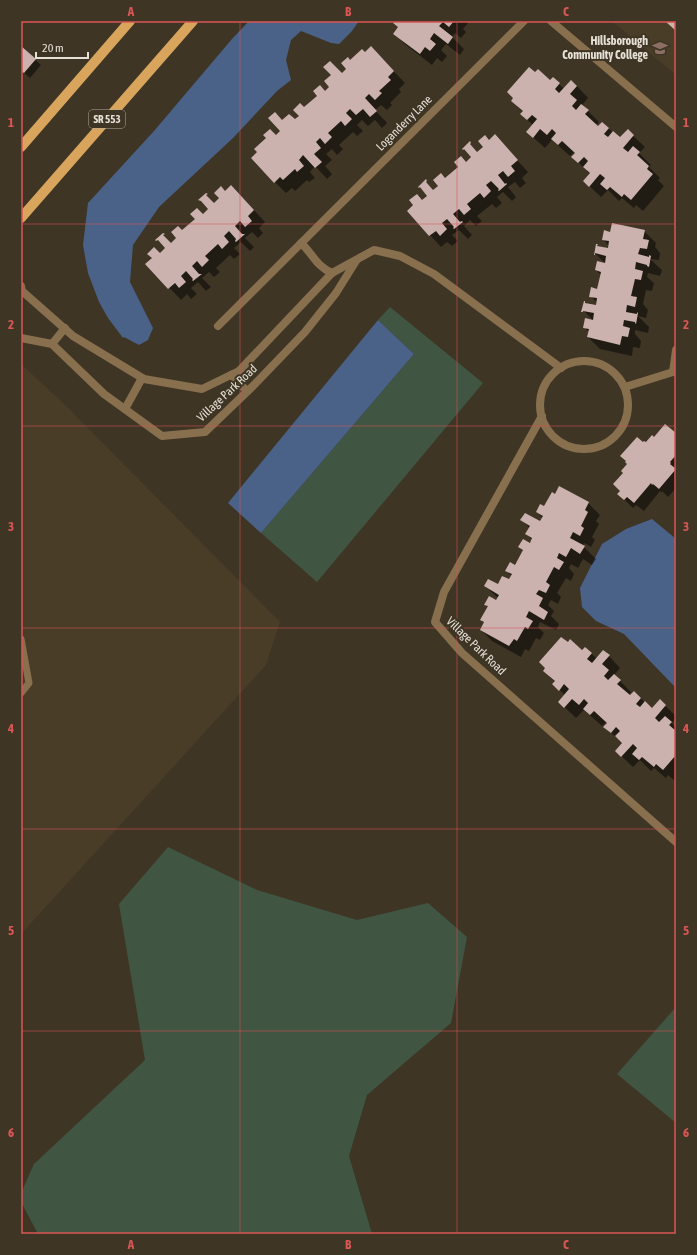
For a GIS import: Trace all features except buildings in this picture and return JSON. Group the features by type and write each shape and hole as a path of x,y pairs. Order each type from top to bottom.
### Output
{"main road":[{"path":"21,147 130,21"},
{"name":"SR 553","path":"21,218 193,21"}],"street":[{"name":"Loganderry Lane","path":"218,326 524,21"},
{"path":"550,21 676,127"},
{"path":"301,243 308,250 315,261 332,273"},
{"name":"Village Park Road","path":"21,286 22,291 73,336 142,378 202,389 239,371 332,273 374,250 400,256 434,274 561,368"},
{"name":"Village Park Road","path":"52,344 104,394 162,436 205,432 247,392 305,332 336,293 356,260"},
{"path":"21,338 52,344 65,328"},
{"path":"625,387 674,374 676,350"},
{"path":"584,360 598,363 611,369 625,387 629,408 625,422 618,434 606,443 593,448 578,448 564,444 553,435 544,423 540,409 541,395 547,381 556,370 569,363 584,360"},
{"path":"231,375 247,392"},
{"path":"125,409 142,378"},
{"name":"Village Park Road","path":"542,416 444,592 435,622 462,653 676,842"}],"lane":[{"path":"21,640 29,683 21,693"}],"shaded area":[{"name":"Hillsborough Community College","path":"612,21 676,21 676,75"},
{"path":"21,364 65,405 280,622 266,665 21,934"}],"green space":[{"path":"390,307 483,383 317,582 261,533 414,354 378,320"},
{"path":"168,847 257,890 357,920 428,903 467,937 451,1023 367,1095 349,1156 372,1234 38,1234 21,1202 21,1193 34,1164 145,1060 119,904"},
{"path":"676,1007 676,1123 617,1074"}],"water":[{"path":"249,21 359,21 352,31 339,44 331,43 301,31 291,40 286,60 291,80 277,91 233,138 159,207 133,245 130,282 153,328 148,340 139,345 124,337 123,338 108,318 99,302 88,273 83,245 88,203 154,131"},
{"path":"378,320 414,354 261,533 228,503"},
{"path":"652,519 676,539 676,688 624,634 596,621 582,607 580,588 602,544 626,529"}],"place":[{"name":"Hillsborough Community College","path":"660,48"}]}
